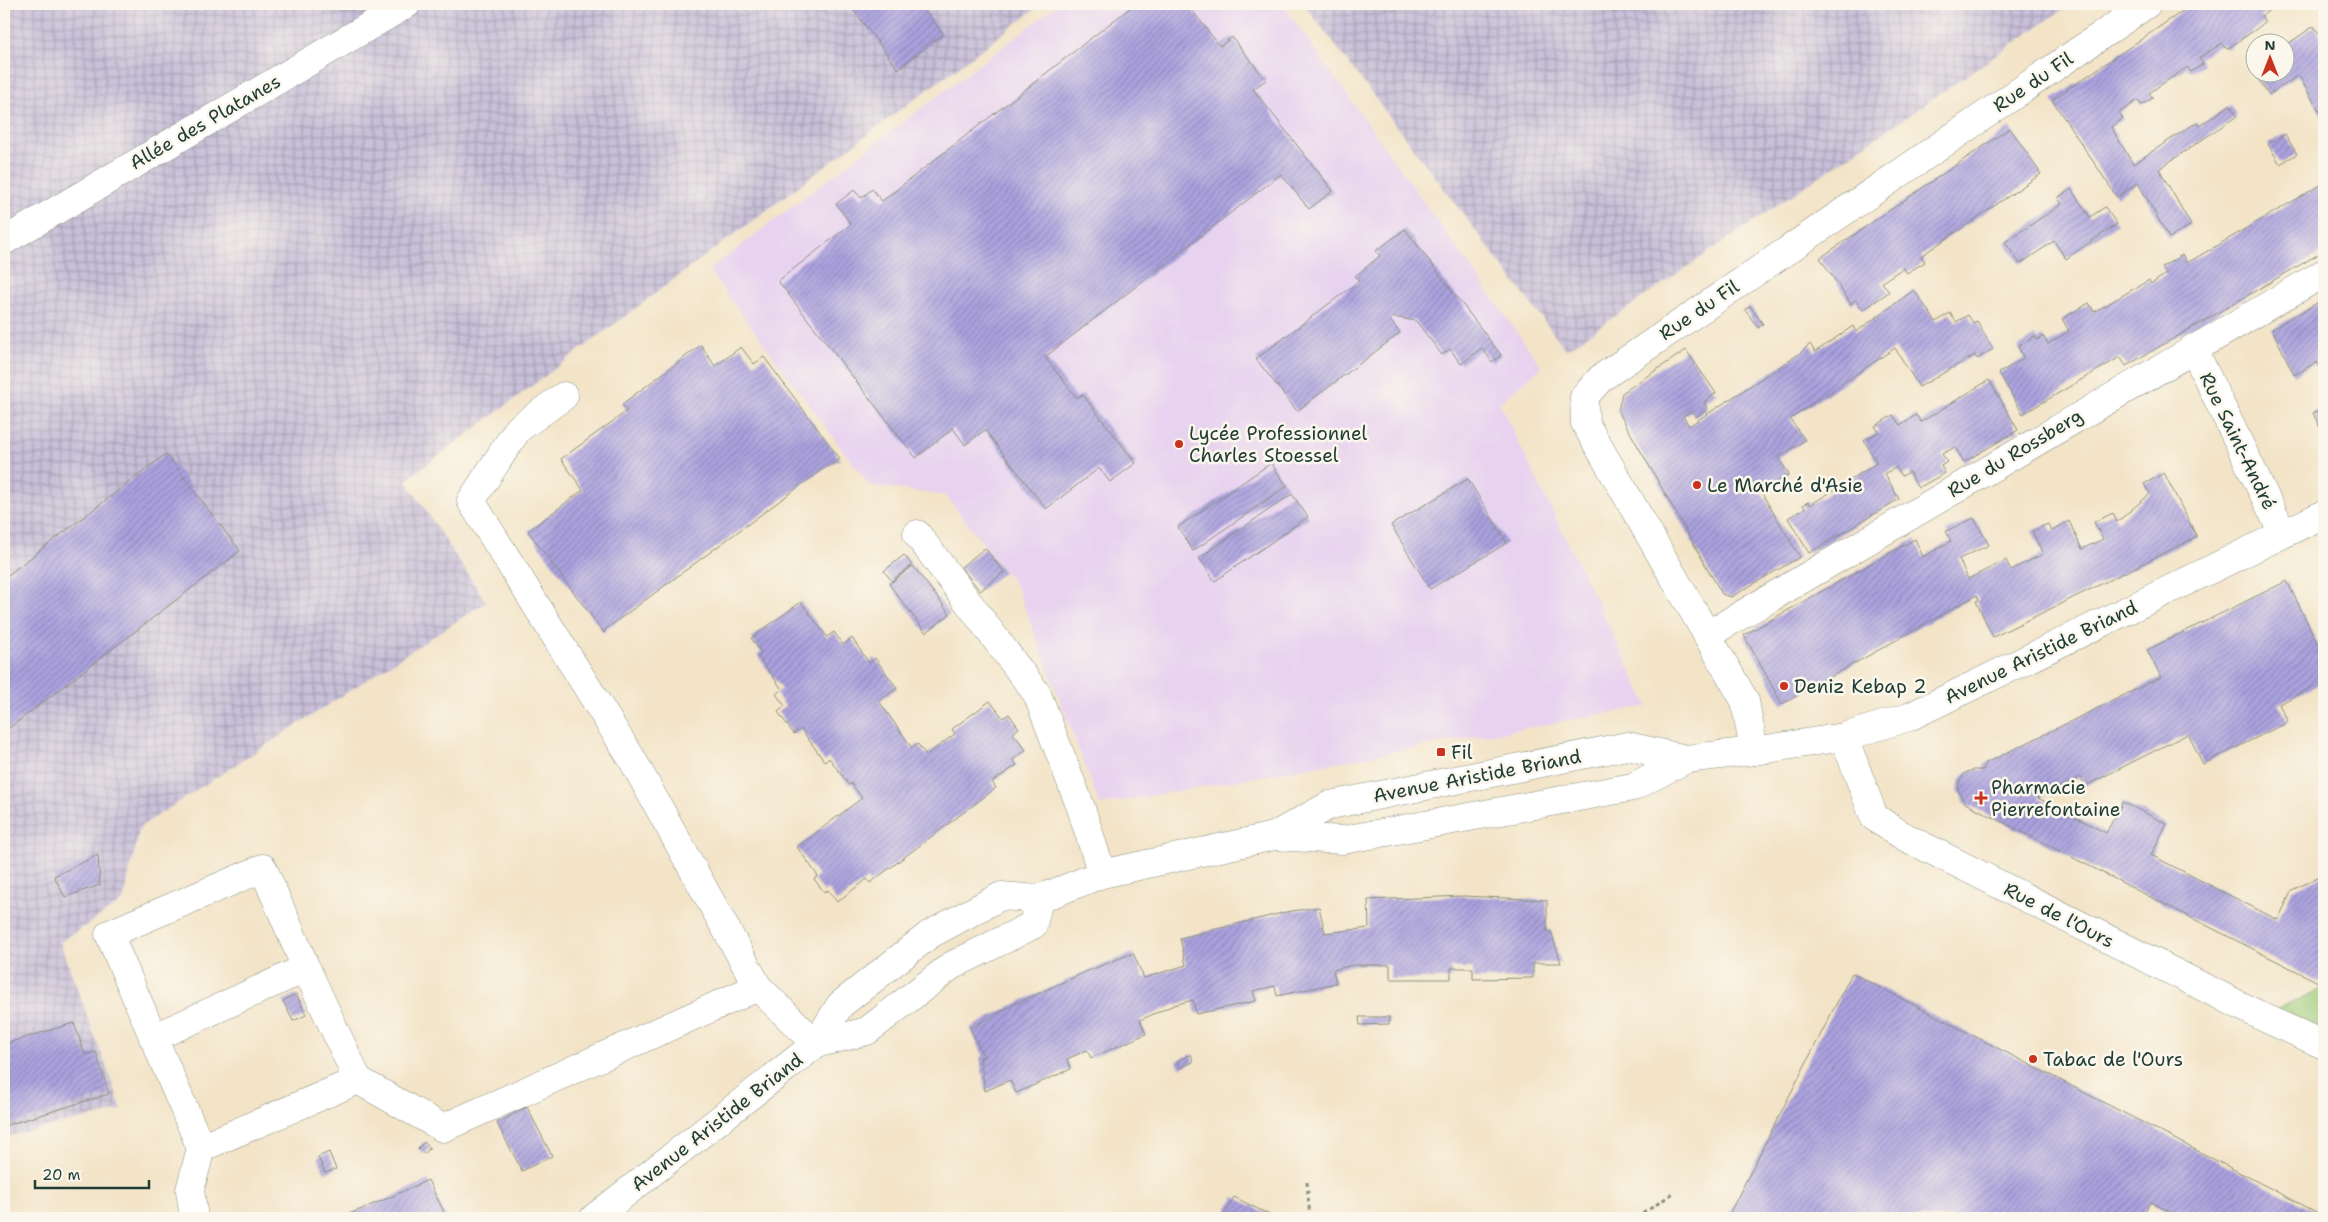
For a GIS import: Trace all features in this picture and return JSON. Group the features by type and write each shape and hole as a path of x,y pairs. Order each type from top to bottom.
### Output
{"street":[{"name":"Allée des Platanes","path":"4,241 407,4"},
{"name":"Rue du Fil","path":"1754,751 1745,701 1585,423 1584,397 1601,378 2147,4"},
{"name":"Rue du Rossberg","path":"1708,635 2193,348 2324,273"},
{"name":"Rue Saint-André","path":"2193,348 2283,534"},
{"path":"564,396 518,429 471,501 632,759 758,987 816,1044"},
{"name":"Avenue Aristide Briand","path":"1274,836 1330,805 1627,746 1686,759 1844,737 1910,717 2324,514"},
{"path":"918,534 1037,694 1081,808 1102,874"},
{"name":"Rue de l'Ours","path":"1844,737 1874,817 1903,836 2263,1017 2324,1045"},
{"name":"Avenue Aristide Briand","path":"594,1218 816,1044 840,1005 929,935 1001,896 1039,899 1102,874 1274,836 1343,840 1633,787 1686,759"},
{"path":"194,1218 190,1190 201,1148 109,934 263,868 306,968 358,1080 443,1128 758,987"},
{"name":"Avenue Aristide Briand","path":"816,1044 866,1031 951,966 1033,925 1039,899"},
{"path":"153,1038 306,968"},
{"path":"201,1148 358,1080"}],"path":[{"path":"1307,1182 1310,1218"},
{"path":"1636,1218 1675,1192"}],"shaded area":[{"path":"4,4 1042,4 406,480 486,602 140,827 123,901 60,942 122,1110 4,1137"},
{"name":"Lycée Professionnel Charles Stoessel","path":"1059,4 1282,4 1542,367 1499,403 1648,706 1100,805 1016,586 946,496 869,485 709,270"},
{"path":"1304,4 2071,4 1566,350"}],"green space":[{"path":"2324,987 2324,1045 2263,1017"}],"building":[{"path":"849,4 929,4 923,8 943,34 898,69"},
{"path":"1135,4 1187,4 1220,46 1232,37 1266,80 1253,89 1333,191 1309,209 1281,174 1045,357 1076,397 1083,395 1136,463 1110,482 1099,468 1046,509 985,430 965,445 953,428 916,458 778,281 851,224 836,204 854,190 861,198 872,189 882,201"},
{"path":"2193,4 2279,4 2261,16 2265,22 2255,30 2246,32 2246,36 2227,49 2222,43 2199,58 2203,64 2191,72 2187,67 2149,93 2153,98 2141,105 2138,100 2119,113 2123,119 2111,127 2133,164 2197,122 2199,126 2230,105 2237,116 2159,169 2191,225 2169,238 2138,183 2117,197 2052,100"},
{"path":"2279,4 2291,4 2283,10"},
{"path":"2314,26 2324,42 2324,119 2298,75 2296,76 2296,38"},
{"path":"2260,82 2288,82 2269,95"},
{"path":"2010,128 2041,174 1921,256 1925,262 1907,273 1903,268 1882,282 1889,292 1863,310 1856,300 1851,304 1820,258"},
{"path":"2285,134 2297,154 2280,164 2268,144"},
{"path":"2324,183 2324,251 2126,366 2120,357 2023,414 1999,373 2024,358 2018,347 2035,336 2037,340 2043,336 2048,344 2069,331 2062,319 2089,303 2094,312 2149,280 2151,284 2166,274 2162,267 2182,255 2187,263"},
{"path":"2071,189 2090,217 2105,207 2117,224 2066,259 2054,241 2020,264 2005,242 2062,204 2058,198"},
{"path":"1405,229 1501,355 1492,362 1482,348 1461,364 1450,349 1442,355 1416,321 1393,317 1390,320 1400,333 1297,411 1256,359 1359,281 1355,276 1380,256 1376,251"},
{"path":"1914,290 1936,322 1950,313 1956,322 1968,315 1973,323 1977,321 1993,349 1977,359 1975,355 1919,387 1895,348 1790,419 1805,440 1778,458 1789,474 1761,492 1800,557 1731,597 1722,594 1618,411 1622,393 1686,350 1716,393 1704,402 1707,409 1696,417 1691,411 1683,416 1689,426 1799,354 1810,344 1815,352 1853,326 1856,332"},
{"path":"2324,299 2324,375 2317,362 2294,375 2272,329"},
{"path":"1750,306 1763,324 1758,328 1745,310"},
{"path":"701,345 715,366 741,347 754,364 764,357 840,459 820,471 606,629 604,633 528,531 583,490 561,459 627,411 622,404"},
{"path":"1989,380 2018,430 1964,462 1955,447 1942,454 1947,462 1941,466 1945,473 1918,488 1909,472 1902,476 1896,467 1885,474 1899,499 1809,553 1788,518 1805,508 1803,505 1808,502 1810,505 1877,463 1864,440 1879,432 1875,426 1893,415 1900,425 1916,415 1921,422"},
{"path":"2324,407 2324,436 2313,413"},
{"path":"166,454 240,551 4,732 4,578"},
{"path":"1271,463 1287,486 1193,551 1178,527"},
{"path":"2164,473 2197,537 1993,637 1976,601 1979,600 1977,595 1782,704 1744,635 1915,539 1923,557 1951,541 1946,531 1974,518 1989,545 1959,559 1968,579 2006,560 2011,570 2043,554 2032,531 2048,524 2052,531 2069,521 2082,549 2103,539 2094,522 2113,513 2117,522 2150,494 2144,484"},
{"path":"1468,479 1507,543 1430,589 1391,525"},
{"path":"1292,494 1308,517 1215,581 1199,558"},
{"path":"985,548 1004,572 980,591 961,567"},
{"path":"904,555 912,565 892,581 884,571"},
{"path":"913,566 950,614 926,633 889,584"},
{"path":"2287,581 2324,657 2324,681 2279,704 2288,722 2203,764 2188,734 2085,786 2081,777 2038,798 2106,833 2123,802 2167,824 2151,855 2278,920 2292,890 2324,875 2324,979 2318,982 1965,803 1958,790 1960,780 1965,773 1973,770 1983,770 1986,763 2161,677 2147,650"},
{"path":"801,602 827,637 834,632 843,645 852,638 869,663 875,658 897,688 879,701 912,748 918,744 926,755 955,734 952,729 990,701 1003,718 1009,714 1019,728 1013,733 1026,750 1013,760 1017,765 992,782 996,788 870,883 867,879 837,902 828,890 824,892 814,879 818,876 797,847 862,798 851,783 849,785 829,758 825,762 801,729 794,734 778,712 785,706 776,694 782,689 757,655 761,652 751,638"},
{"path":"98,855 100,885 65,897 54,876"},
{"path":"1463,896 1547,900 1547,931 1551,931 1561,963 1533,963 1533,978 1473,979 1473,968 1451,968 1451,979 1390,979 1390,965 1353,965 1333,970 1336,983 1277,996 1275,986 1253,991 1256,1001 1196,1014 1193,1000 1174,1005 1140,1020 1146,1034 1091,1058 1087,1050 1067,1059 1071,1069 1016,1093 1010,1080 985,1091 980,1057 984,1057 970,1028 1013,1005 1085,972 1133,953 1144,978 1186,965 1180,938 1286,912 1319,907 1325,933 1369,928 1368,900"},
{"path":"1852,973 2324,1216 2324,1218 2183,1218 2150,1202 2142,1218 1727,1218"},
{"path":"296,994 306,1015 293,1021 283,1001"},
{"path":"1359,1017 1389,1017 1389,1024 1360,1025"},
{"path":"74,1023 85,1055 96,1052 109,1094 4,1126 4,1044"},
{"path":"1191,1054 1193,1062 1180,1068 1177,1061"},
{"path":"527,1107 552,1156 522,1171 497,1123"},
{"path":"424,1142 430,1148 424,1154 418,1148"},
{"path":"329,1152 336,1169 325,1173 318,1157"},
{"path":"428,1180 447,1218 340,1218 386,1199"},
{"path":"1234,1197 1276,1218 1223,1218"}],"place":[{"name":"Lycée Professionnel Charles Stoessel","path":"1179,444"},
{"name":"Le Marché d'Asie","path":"1697,485"},
{"name":"Deniz Kebap 2","path":"1784,686"},
{"name":"Fil","path":"1441,752"},
{"name":"Pharmacie Pierrefontaine","path":"1981,798"},
{"name":"Tabac de l'Ours","path":"2033,1059"}]}
